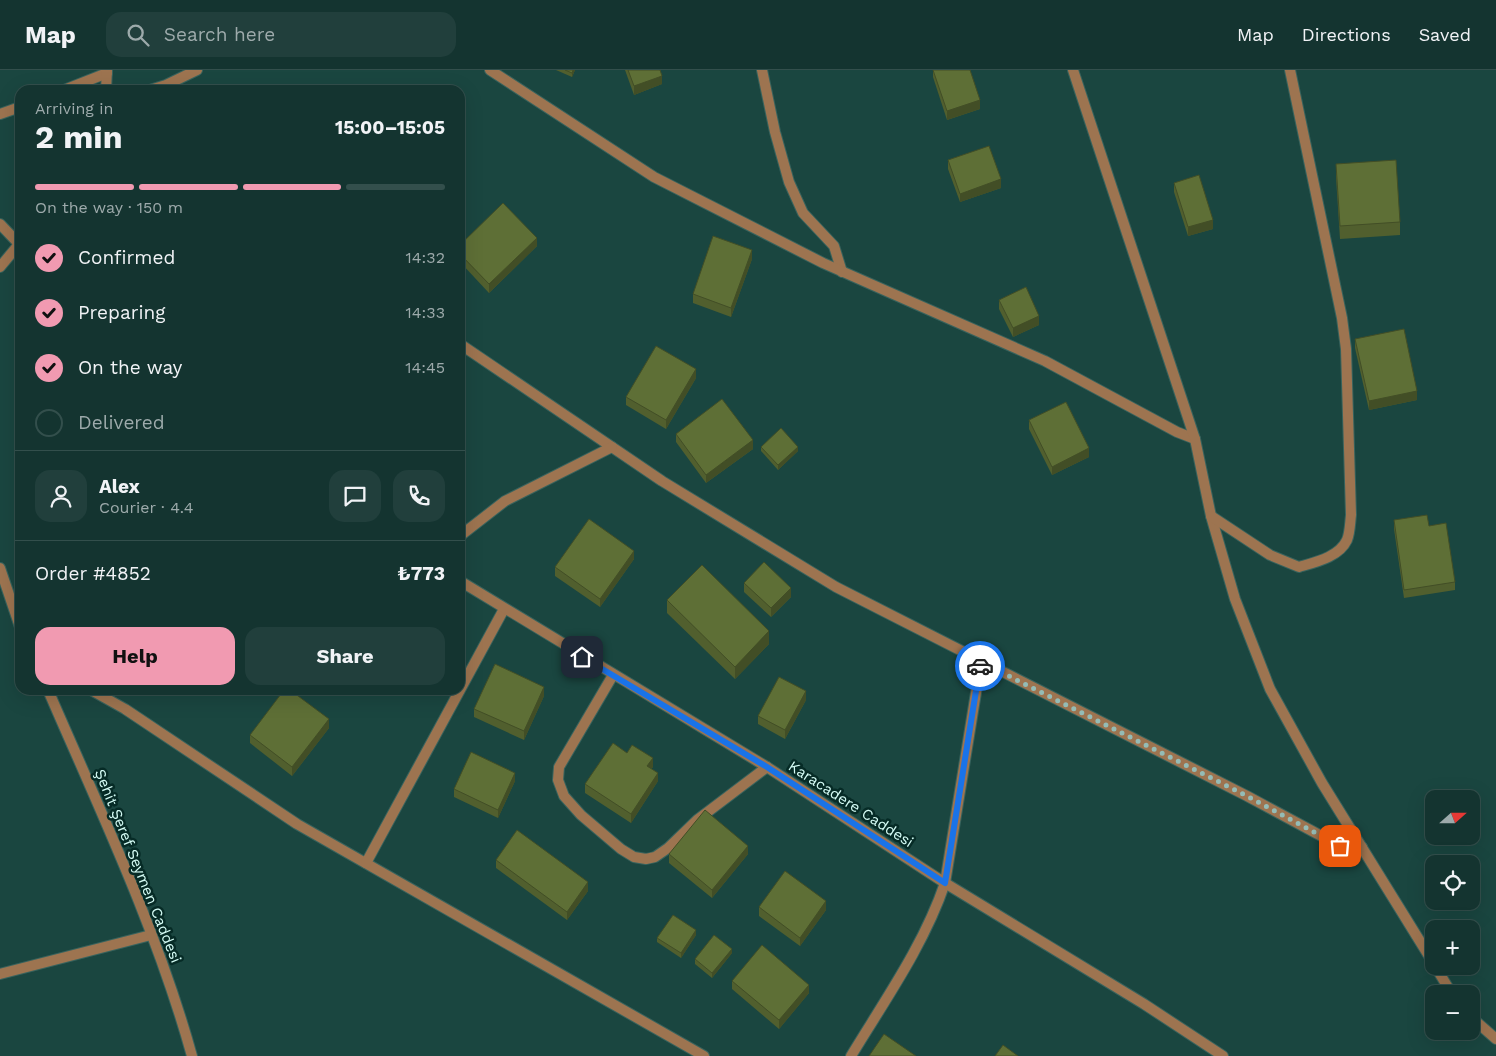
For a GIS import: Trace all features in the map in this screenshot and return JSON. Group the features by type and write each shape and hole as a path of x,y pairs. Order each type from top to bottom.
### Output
{"street":[{"path":"166,85 197,70"},
{"path":"490,70 654,177 842,272 1045,361 1176,432 1195,439"},
{"path":"762,70 775,132 789,182 803,213 834,246 842,272"},
{"path":"1073,70 1195,439 1211,516 1235,598 1270,689 1322,783 1425,950"},
{"path":"1211,516 1270,554 1299,567 1323,560 1337,552 1348,539 1351,516 1344,333 1336,284 1321,225 1290,70"},
{"path":"76,85 107,72 106,85"},
{"path":"0,114 15,109"},
{"path":"0,224 15,239"},
{"path":"0,267 15,250"},
{"path":"465,347 662,481 836,587 1247,796 1340,846 1362,847"},
{"path":"465,532 505,501 612,447"},
{"path":"0,568 15,612"},
{"name":"Karacadere Caddesi","path":"465,584 613,676 767,767 945,883 1144,1004 1223,1056"},
{"path":"465,682 504,610"},
{"path":"851,1056 925,932 936,910 945,883 981,662"},
{"path":"613,676 559,767 558,780 564,796 581,815 634,857 646,859 655,857 697,820 767,767"},
{"name":"Şehit Şeref Seymen Caddesi","path":"50,695 151,935 183,1023 192,1056"},
{"path":"100,695 125,709 297,824 704,1056"},
{"path":"366,864 458,695"},
{"path":"0,974 151,935"},
{"path":"1480,1025 1496,1039"}],"building":[{"path":"628,70 660,70 662,76 634,86"},
{"path":"933,70 970,70 980,100 947,111"},
{"path":"989,146 1001,179 960,194 948,160"},
{"path":"1396,160 1400,222 1340,226 1336,164"},
{"path":"1199,175 1213,220 1188,227 1174,183"},
{"path":"503,203 537,238 489,284 465,259 465,240"},
{"path":"713,236 752,250 731,308 693,294"},
{"path":"1026,287 1039,316 1013,328 999,300"},
{"path":"1404,329 1417,391 1369,401 1355,339"},
{"path":"656,346 696,369 666,420 626,397"},
{"path":"722,399 753,440 706,475 676,434"},
{"path":"1066,402 1089,448 1052,467 1029,420"},
{"path":"781,428 798,447 778,465 761,447"},
{"path":"1427,515 1429,526 1446,523 1455,582 1404,590 1394,520"},
{"path":"589,519 634,551 600,599 555,567"},
{"path":"764,562 791,588 771,608 744,583"},
{"path":"702,565 769,631 735,667 667,600"},
{"path":"495,664 544,687 524,731 474,709"},
{"path":"779,677 806,691 785,730 758,716"},
{"path":"280,695 297,695 329,719 292,767 250,735"},
{"path":"613,743 627,753 632,745 653,758 647,766 658,773 631,814 585,784"},
{"path":"471,752 515,773 498,810 454,789"},
{"path":"705,810 748,846 712,890 669,854"},
{"path":"517,830 588,882 567,912 496,860"},
{"path":"785,871 826,901 800,938 759,907"},
{"path":"673,915 696,930 681,953 657,938"},
{"path":"714,935 732,949 712,973 695,959"},
{"path":"762,945 809,985 779,1020 732,981"},
{"path":"884,1034 916,1056 869,1056"},
{"path":"1003,1045 1018,1056 995,1056"}],"way so far":[{"path":"980,666 981,662 1247,796 1340,846"}],"route":[{"path":"582,657 767,767 945,883 980,666"}]}
